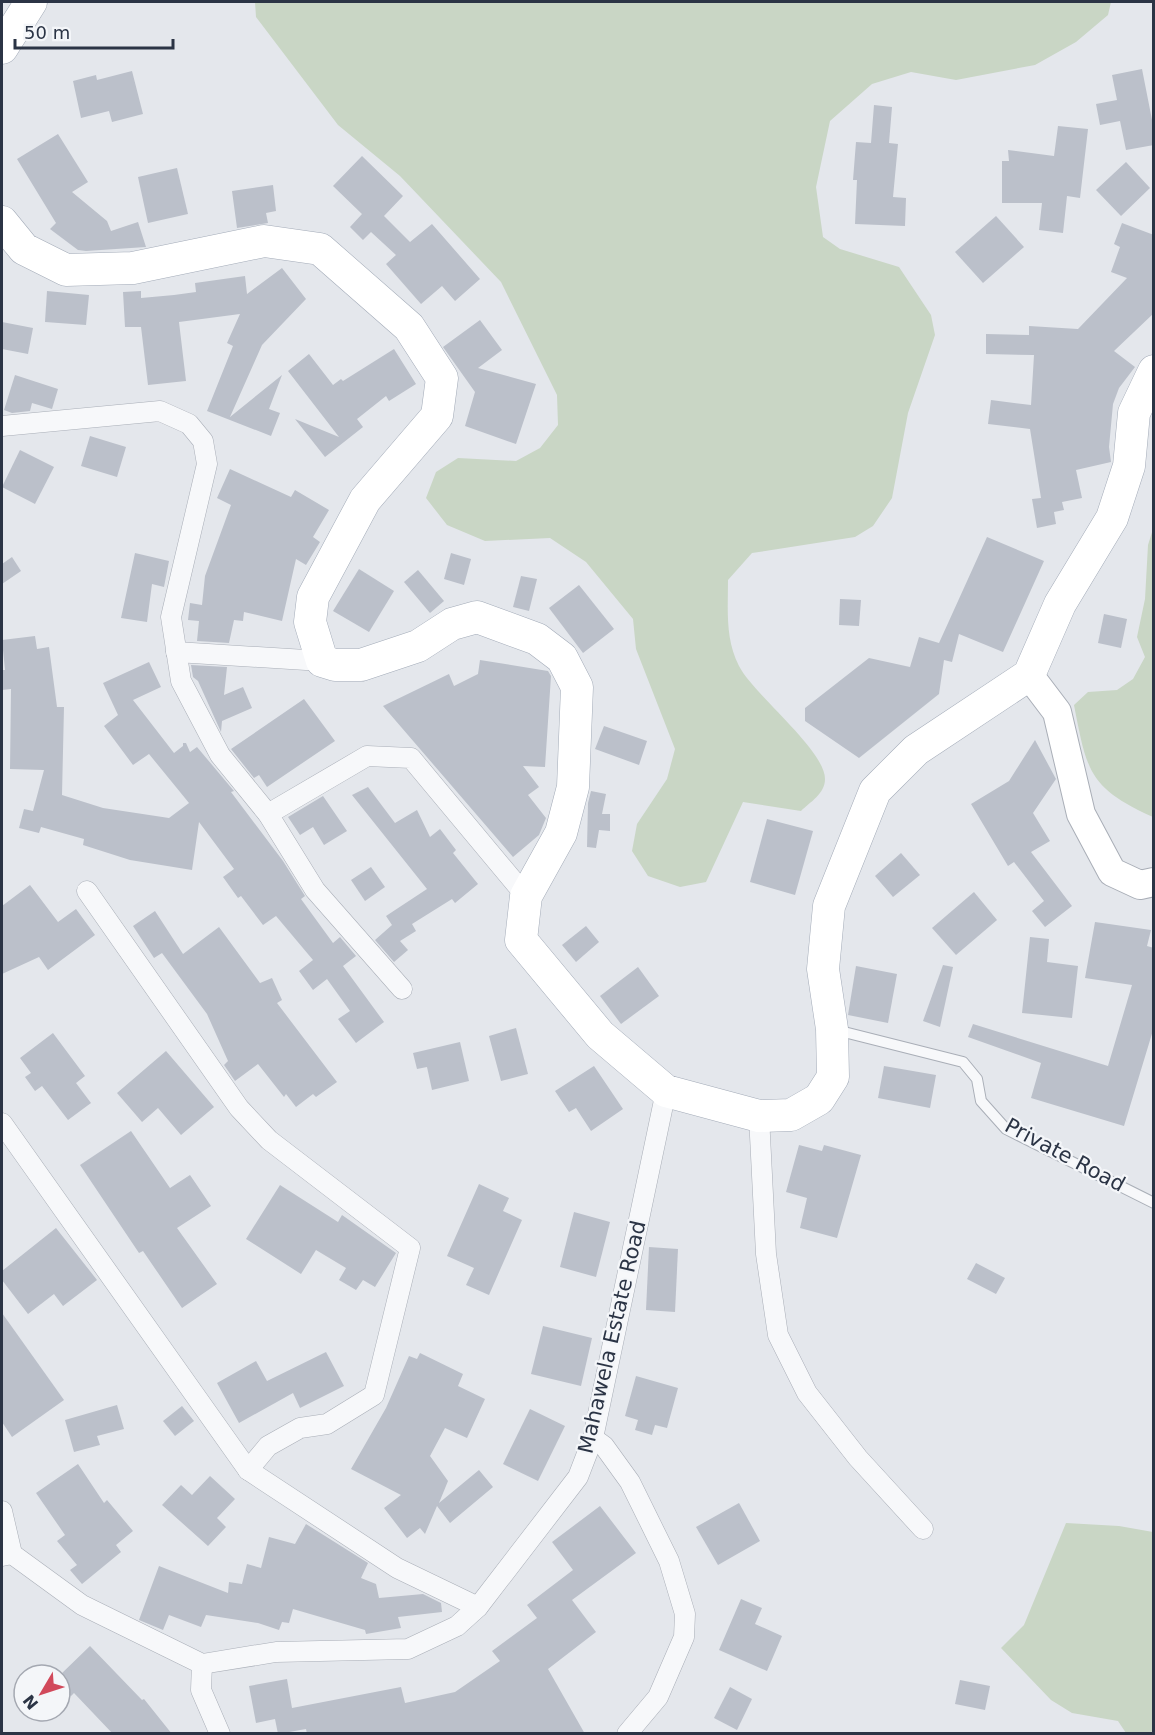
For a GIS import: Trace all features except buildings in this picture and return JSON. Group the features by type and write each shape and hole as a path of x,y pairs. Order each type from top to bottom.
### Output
{"main road":[{"path":"2,48 31,2"},
{"path":"2,222 24,249 66,270 134,268 264,241 320,249 409,327 442,378 437,416 365,500 314,597 310,622 322,661 335,665 361,665 418,646 452,624 477,617 537,639 562,658 577,687 573,787 561,833 526,896 521,940 600,1035 666,1090 759,1116 791,1114 819,1099 833,1077 832,1029 823,969 829,906 875,791 916,750 1029,675 1060,604 1112,518 1129,466 1134,413 1154,371"}],"street":[{"path":"2,426 160,411 189,424 203,441 207,464 171,617 181,681 220,755 268,814 315,890 402,989"},
{"path":"176,652 322,661"},
{"path":"1029,675 1057,712 1081,814 1112,872 1140,885 1154,882"},
{"path":"268,814 368,756 411,758 526,896"},
{"path":"87,891 239,1108 269,1140 410,1248 374,1395 327,1424 300,1428 268,1446 248,1470"},
{"name":"Mahawela Estate Road","path":"202,1664 276,1652 408,1649 457,1626 478,1607 578,1477 593,1438 666,1090"},
{"path":"759,1116 766,1254 778,1335 807,1393 858,1458 923,1529"},
{"path":"2,1123 248,1470 397,1568 478,1607"},
{"path":"593,1438 604,1446 630,1482 669,1561 685,1614 684,1637 658,1697 627,1734"},
{"path":"2,1511 7,1555 82,1605 202,1664 201,1690 219,1734"}],"lane":[{"name":"Private Road","path":"832,1029 963,1062 977,1078 981,1101 1006,1129 1154,1203"}],"green space":[{"path":"255,2 1111,2 1108,15 1076,42 1035,65 956,80 911,72 872,84 830,121 816,187 823,237 840,249 899,267 931,315 935,335 908,413 892,498 873,526 855,537 752,553 728,580 729,635 739,666 759,692 814,753 822,767 825,779 820,793 801,811 743,802 706,882 680,887 648,876 632,851 637,824 667,779 675,749 636,649 633,619 586,562 550,538 485,541 447,525 426,498 436,472 458,458 516,461 540,448 558,425 557,395 501,282 400,176 338,125 256,17"},
{"path":"1153,529 1154,817 1115,797 1094,775 1083,747 1074,705 1088,692 1117,690 1133,679 1145,657 1137,637 1145,599 1148,545"},
{"path":"1066,1523 1119,1526 1153,1532 1153,1733 1126,1733 1118,1721 1072,1713 1051,1700 1001,1648 1024,1625"}]}
